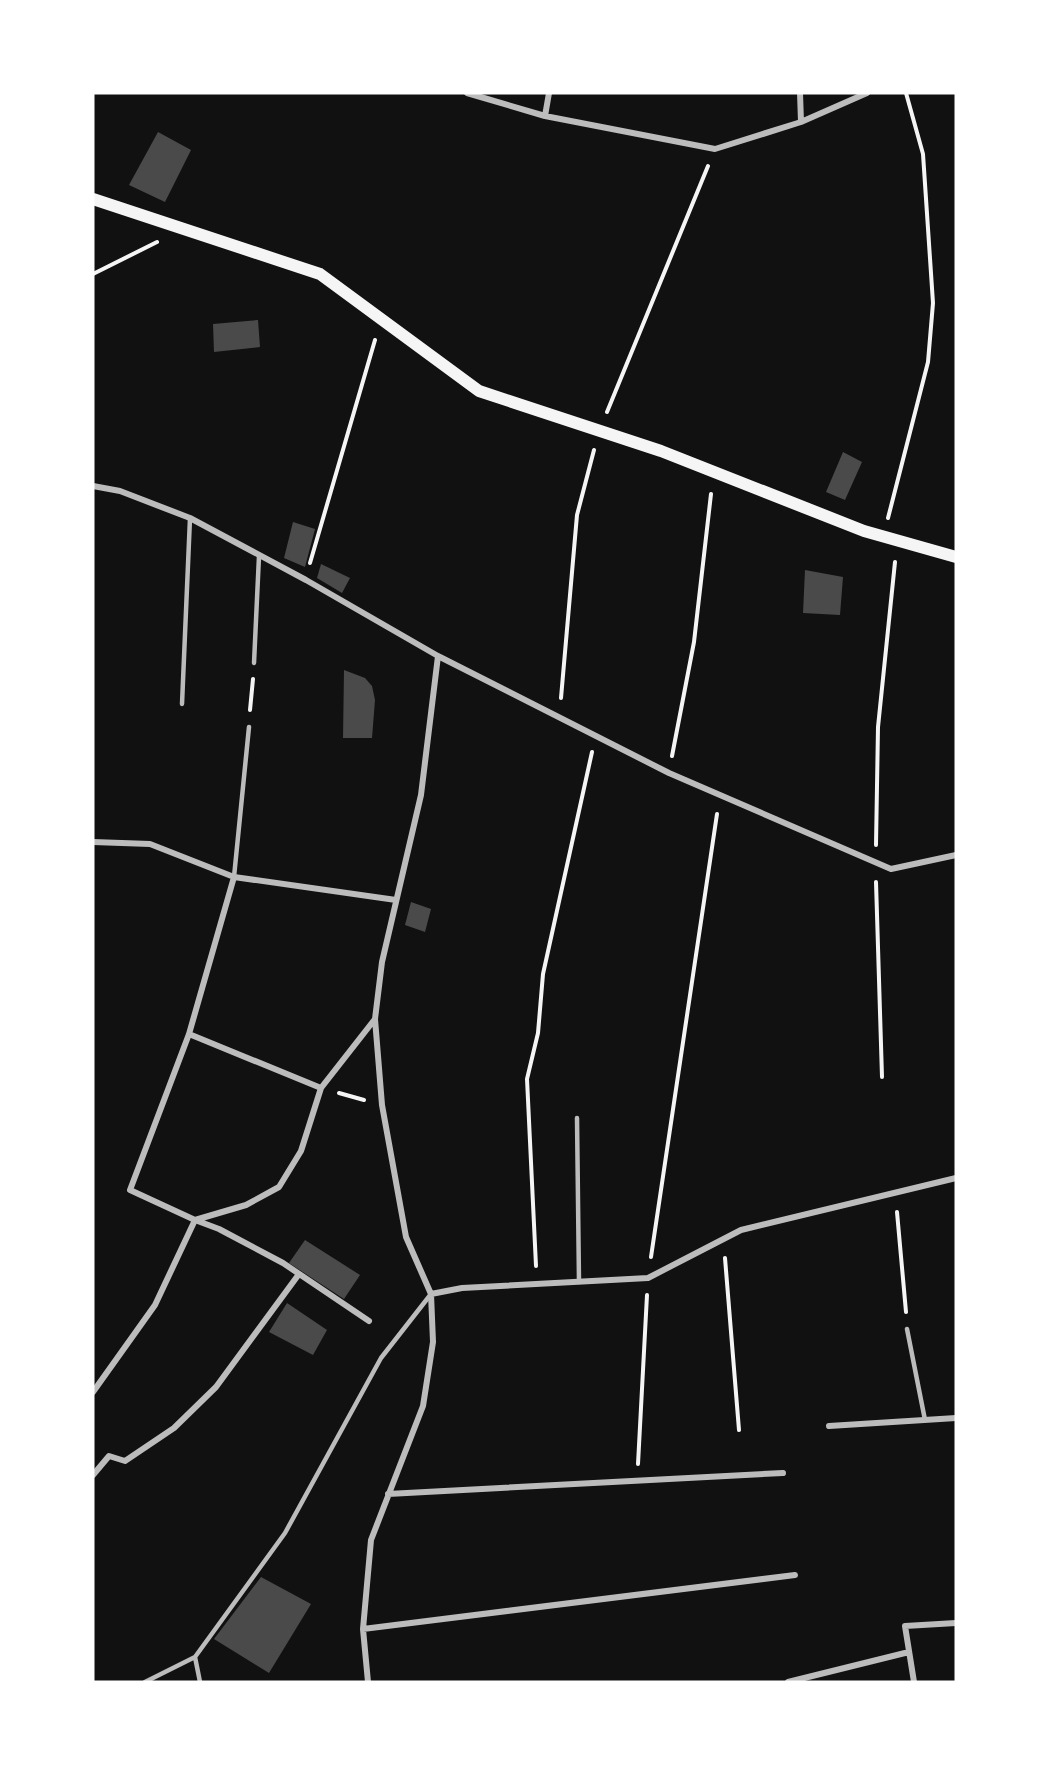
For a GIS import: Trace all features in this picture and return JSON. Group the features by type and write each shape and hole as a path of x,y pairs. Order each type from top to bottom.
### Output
{"main road":[{"path":"93,199 320,274 479,391 661,451 864,531 956,557"}],"street":[{"path":"467,93 545,116 715,149 801,122 867,93"},
{"path":"545,116 549,93"},
{"path":"800,93 801,122"},
{"path":"93,486 120,491 190,518 306,580 438,656 560,719 669,773 891,869 956,855"},
{"path":"368,1682 363,1629 371,1540 423,1406 433,1342 431,1294 406,1237 382,1105 375,1019 382,962 422,795 438,656"},
{"path":"93,842 150,844 234,878 396,900"},
{"path":"234,878 189,1034 130,1190 219,1229 283,1263 369,1321"},
{"path":"93,1392 155,1305 195,1220 246,1206 279,1187 301,1151 321,1088 375,1019"},
{"path":"189,1034 321,1088"},
{"path":"431,1294 462,1288 648,1278 741,1230 956,1178"},
{"path":"93,1474 109,1456 125,1461 174,1428 208,1395 299,1274"},
{"path":"829,1426 956,1418"},
{"path":"388,1494 783,1473"},
{"path":"363,1629 795,1575"},
{"path":"914,1682 905,1626 956,1623"},
{"path":"788,1682 909,1652"}],"lane":[{"path":"182,704 190,518"},
{"path":"254,663 259,556"},
{"path":"234,878 249,727"},
{"path":"577,1118 579,1282"},
{"path":"145,1682 195,1657 285,1533 381,1358 431,1294"},
{"path":"907,1329 925,1419"},
{"path":"195,1657 200,1682"}],"path":[{"path":"883,536 928,362 933,303 922,154 906,93"},
{"path":"560,719 577,515 599,431 715,149"},
{"path":"93,274 184,229"},
{"path":"306,580 381,319"},
{"path":"669,773 694,642 713,472"},
{"path":"882,1077 875,862 878,727 897,540"},
{"path":"249,727 254,663"},
{"path":"537,1284 527,1079 538,1033 543,974 596,737"},
{"path":"637,1481 648,1278 720,795"},
{"path":"321,1088 382,1105"},
{"path":"895,1193 907,1329"},
{"path":"723,1239 740,1430"}],"building":[{"path":"158,132 191,150 165,202 129,185"},
{"path":"258,320 260,347 214,352 213,324"},
{"path":"843,452 862,462 845,500 826,492"},
{"path":"293,522 315,529 305,567 284,558"},
{"path":"321,564 350,578 342,593 317,578"},
{"path":"805,570 843,577 840,615 803,613"},
{"path":"344,670 365,678 372,686 375,700 372,738 343,738"},
{"path":"411,902 431,909 425,932 405,925"},
{"path":"305,1240 360,1275 344,1299 289,1263"},
{"path":"287,1303 327,1330 313,1355 269,1332"},
{"path":"261,1577 311,1604 269,1673 214,1639"}]}
